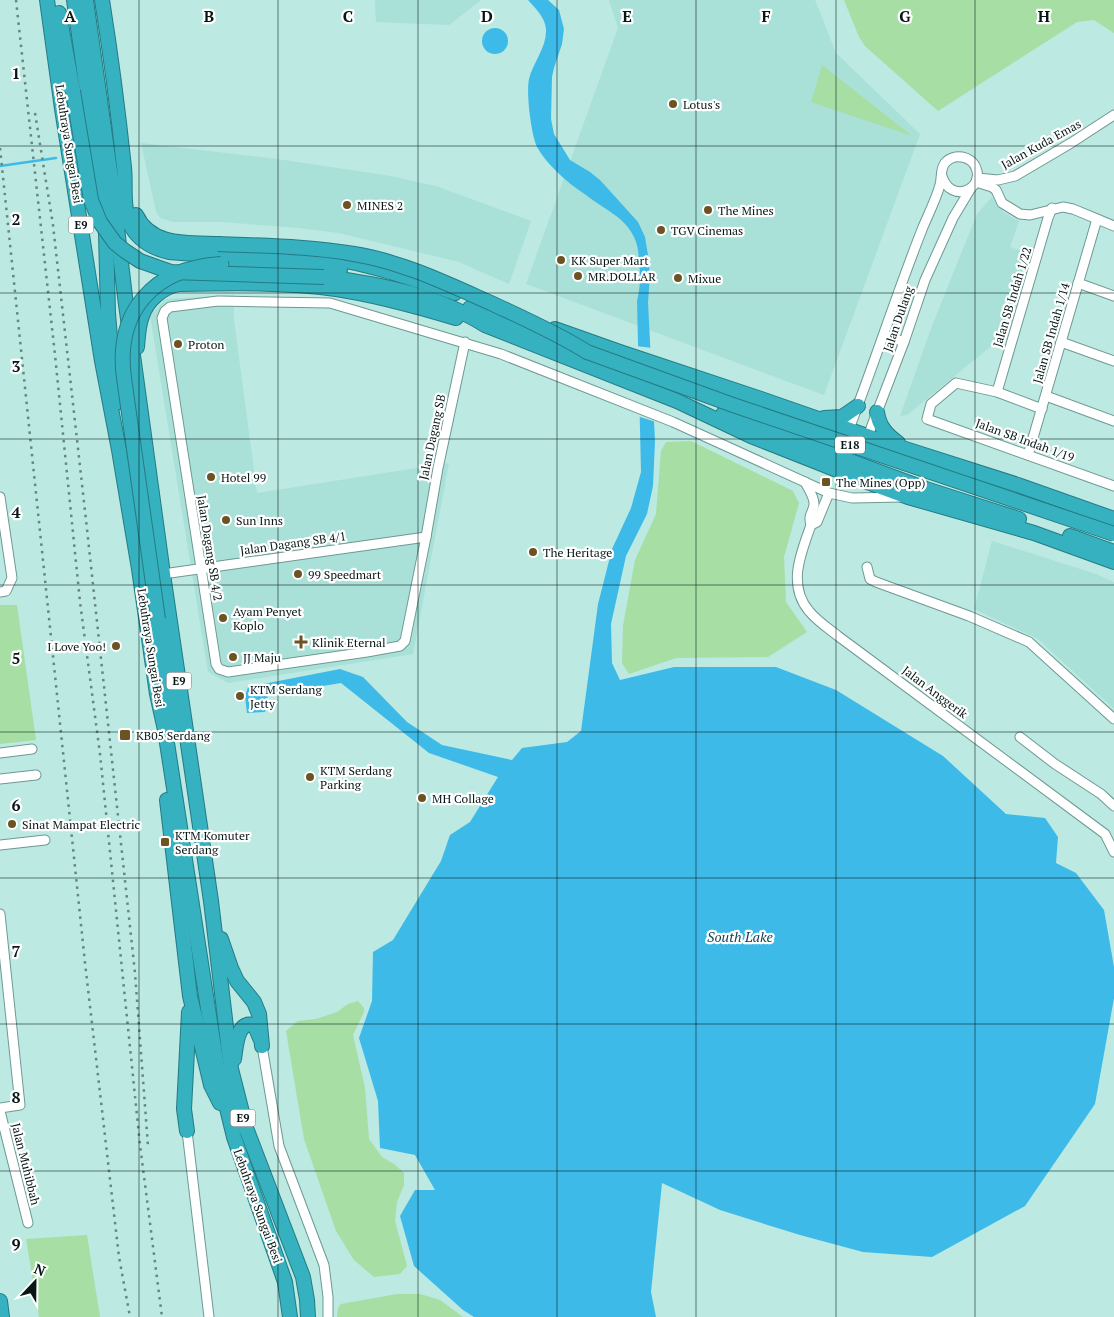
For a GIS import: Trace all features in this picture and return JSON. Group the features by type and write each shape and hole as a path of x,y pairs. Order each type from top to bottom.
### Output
{"highway":[{"name":"Lebuhraya Sungai Besi","path":"48,0 62,109 102,361 139,569 157,694 165,730 217,1067 230,1126 285,1282 290,1317"},
{"path":"57,0 91,200 100,222 116,243 125,251 140,261 171,272 324,277 372,284 408,293 460,311 485,325"},
{"path":"66,0 76,77 73,91"},
{"path":"74,0 104,215 111,350 122,424 119,450"},
{"name":"Lebuhraya Sungai Besi","path":"86,0 163,574 212,910 231,1069 246,1128 303,1277 308,1317"},
{"path":"96,70 100,44 99,8 102,0"},
{"path":"102,0 110,49 124,174 125,205 130,224 139,237 161,250 181,253 310,256 369,265 412,278 620,352 1114,519"},
{"path":"124,174 129,185 136,216 145,229 158,238 182,243 314,248 383,260 427,275 462,290 566,339 587,352"},
{"path":"172,778 177,759 122,356 125,335 138,305 158,284 171,275 192,267 220,264 316,268 366,275 422,290 563,345 587,352"},
{"path":"136,371 141,317 156,296 172,285 232,283 336,289 399,301 464,321 485,325"},
{"name":"E18","path":"485,325 676,401 751,436 908,497 1034,533 1114,562"},
{"name":"E18","path":"587,352 742,408 1114,534"},
{"path":"676,401 693,404 884,474 1114,552"},
{"path":"808,416 827,419 836,418 848,414 858,406"},
{"path":"877,412 878,420 886,434 902,448"},
{"path":"799,442 813,444 821,434 821,425 808,416"},
{"path":"884,474 878,464 878,457 884,449 902,448"},
{"path":"165,730 162,753 190,996 211,1085 230,1126"},
{"path":"212,910 231,968 237,981 254,1002 259,1014 262,1046"},
{"path":"187,1131 184,1109 190,996"},
{"path":"231,1069 240,1031 245,1025 255,1026 262,1046"},
{"path":"187,1131 188,1082 194,1074 204,1076 211,1085"},
{"path":"0,1301 2,1317"}],"street":[{"name":"Jalan Kuda Emas","path":"975,183 1015,176 1114,116"},
{"path":"975,183 976,166 966,158 960,156 948,160 943,166 942,176 944,182 953,191 959,192 975,183 992,187 996,190 1002,203 1020,214 1030,215 1052,208 1063,207 1073,209 1114,226"},
{"name":"Jalan Dulang","path":"838,457 885,335 909,262 940,186 942,176"},
{"name":"Jalan Dulang","path":"857,464 904,342 925,280 953,218 975,183"},
{"name":"Jalan SB Indah 1/22","path":"997,392 1052,208"},
{"name":"Jalan SB Indah 1/14","path":"1028,455 1097,219"},
{"path":"1078,283 1114,296"},
{"name":"Jalan Dagang SB 4/2","path":"220,669 216,664 162,318 164,311 170,307 218,300 330,303 465,342"},
{"path":"885,335 904,342"},
{"path":"465,342 501,354 673,422 829,493 852,498 908,497"},
{"name":"Jalan Dagang SB","path":"220,669 228,672 400,646 405,641 438,468 465,342"},
{"path":"1061,342 1114,361"},
{"name":"Jalan SB Indah 1/19","path":"997,392 956,383 931,404 927,419 1114,486"},
{"path":"997,392 1042,409"},
{"path":"1046,396 1114,421"},
{"name":"Jalan Anggerik","path":"805,482 814,501 809,518 811,526 797,568 800,598 808,610 846,642 1105,834 1114,852"},
{"name":"Jalan Anggerik","path":"811,526 817,522 829,493"},
{"path":"0,497 2,522 12,578 3,592"},
{"name":"Jalan Dagang SB 4/1","path":"163,574 426,537"},
{"path":"867,567 870,579 876,582 969,616 1029,642 1114,719"},
{"path":"1020,737 1055,764 1101,794 1114,806"},
{"path":"0,753 32,750"},
{"path":"0,779 36,776"},
{"path":"0,845 45,840"},
{"path":"0,914 20,1105 0,1109"},
{"path":"262,1046 279,1146 324,1265 328,1297 328,1317"},
{"name":"Jalan Muhibbah","path":"0,1109 28,1223"},
{"path":"187,1131 209,1317"}],"shaded area":[{"path":"375,0 481,0 449,25 376,22"},
{"name":"The Mines","path":"609,0 815,0 836,53 920,134 824,395 526,284 618,28"},
{"name":"MINES 2","path":"141,143 277,159 391,176 439,187 531,221 509,284 459,262 339,233 223,222 173,222 160,218 156,211"},
{"path":"992,197 1003,212 1019,221 1010,247 1030,254 1007,333 907,415 900,416 932,326 977,214"},
{"path":"234,295 234,320 257,493 449,463 413,654 228,683 208,672 150,315 166,299"},
{"path":"992,541 1096,574 1114,582 1114,709 1038,639 974,609"}],"green space":[{"path":"844,0 1114,0 1114,33 1094,20 1077,22 938,111 865,46 859,37"},
{"path":"822,65 912,136 811,102"},
{"path":"691,441 793,491 799,503 784,557 786,602 807,632 768,657 676,658 629,674 622,663 623,626 635,560 656,514 661,451 666,442"},
{"path":"0,605 17,605 36,740 0,744"},
{"path":"358,1001 364,1008 364,1012 353,1035 365,1088 369,1139 382,1157 404,1173 404,1185 397,1202 395,1221 407,1266 400,1274 374,1277 354,1260 336,1231 304,1139 286,1031 298,1021 316,1019 337,1012 348,1004"},
{"path":"87,1235 100,1317 39,1317 26,1239"},
{"path":"397,1294 420,1294 440,1300 463,1317 337,1317 338,1308 341,1304"}],"water":[{"name":"South Lake","path":"528,0 548,0 559,10 564,29 562,44 552,77 551,119 554,134 570,160 600,180 638,222 645,237 648,255 650,276 648,302 655,441 653,486 647,514 626,556 611,624 612,663 620,680 674,667 776,667 836,690 943,756 1006,814 1045,818 1058,837 1056,863 1076,873 1104,910 1114,967 1114,998 1095,1104 1025,1206 932,1257 863,1252 800,1235 720,1210 662,1183 651,1292 656,1317 474,1317 463,1310 414,1266 400,1216 415,1190 435,1190 415,1155 380,1148 378,1101 359,1038 372,1001 373,952 393,940 441,861 450,835 470,822 498,777 429,753 341,683 268,695 265,712 247,713 245,696 248,687 340,669 363,677 407,722 442,745 512,760 522,748 567,742 581,731 598,604 612,549 631,508 641,472 637,301 640,268 634,237 625,224 613,213 563,178 548,163 537,147 531,123 528,85 531,73 542,49 546,29 542,17"},
{"path":"495,28 504,32 508,41 504,50 495,54 486,50 482,41 486,32"}],"pier":[{"path":"636,346 653,348 656,422 637,416"}],"waterway":[{"path":"0,166 56,158"}],"railway":[{"path":"16,0 80,602 100,754 140,1145 162,1317"},
{"path":"35,113 53,225 86,520 135,973 148,1146"},
{"path":"0,148 85,963 119,1257 130,1317"}],"place":[{"name":"Lotus's","path":"673,104"},
{"name":"MINES 2","path":"347,205"},
{"name":"The Mines","path":"708,210"},
{"name":"TGV Cinemas","path":"661,230"},
{"name":"KK Super Mart","path":"561,260"},
{"name":"MR.DOLLAR","path":"578,276"},
{"name":"Mixue","path":"678,278"},
{"name":"Proton","path":"178,344"},
{"name":"Hotel 99","path":"211,477"},
{"name":"The Mines (Opp)","path":"826,482"},
{"name":"Sun Inns","path":"226,520"},
{"name":"The Heritage","path":"533,552"},
{"name":"99 Speedmart","path":"298,574"},
{"name":"Ayam Penyet Koplo","path":"223,618"},
{"name":"Klinik Eternal","path":"301,642"},
{"name":"I Love Yoo!","path":"116,646"},
{"name":"JJ Maju","path":"233,657"},
{"name":"KTM Serdang Jetty","path":"240,696"},
{"name":"KB05 Serdang","path":"125,735"},
{"name":"KTM Serdang Parking","path":"310,777"},
{"name":"MH Collage","path":"422,798"},
{"name":"Sinat Mampat Electric","path":"12,824"},
{"name":"KTM Komuter Serdang","path":"165,842"}]}
